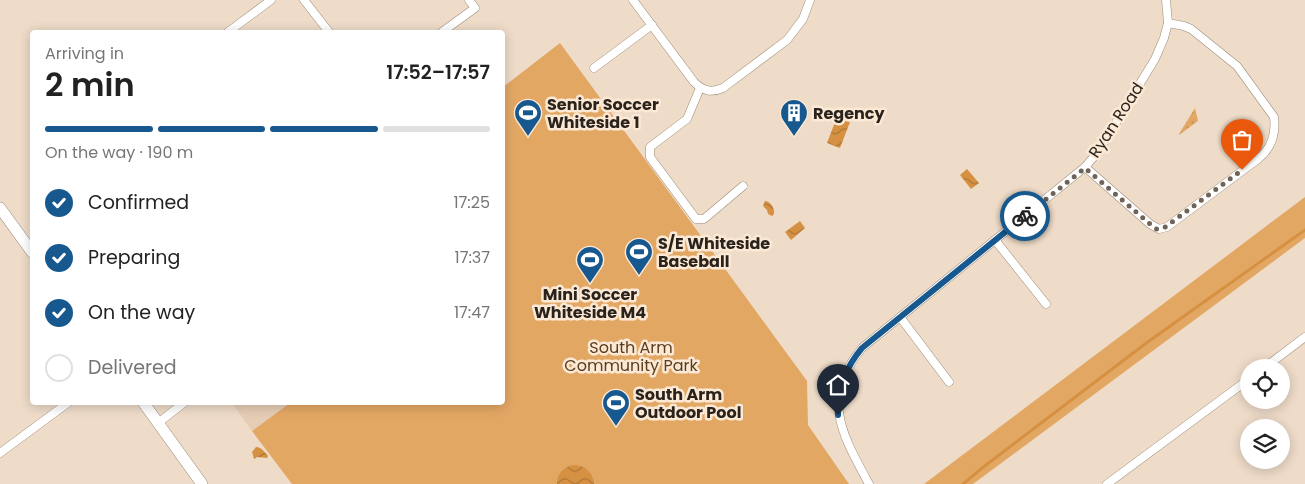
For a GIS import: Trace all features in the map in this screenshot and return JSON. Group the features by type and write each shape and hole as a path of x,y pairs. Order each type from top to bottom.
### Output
{"street":[{"path":"231,30 271,0"},
{"path":"304,0 327,30"},
{"path":"445,30 475,8 469,0"},
{"path":"633,0 700,88 715,92 782,44 795,31 810,0"},
{"name":"Ryan Road","path":"870,484 845,438 838,415 838,400 845,373 853,358 862,348 1085,168 1098,152 1155,59 1168,23 1166,0"},
{"path":"1085,168 1150,224 1159,229 1167,227 1264,154 1271,143 1274,122 1272,113 1233,63 1191,28 1168,23"},
{"path":"594,68 652,26"},
{"path":"700,88 687,118 650,146 650,157 696,220 704,219 743,186"},
{"path":"0,208 30,249"},
{"path":"1158,238 1159,229"},
{"path":"995,240 1046,304"},
{"path":"900,317 949,382"},
{"path":"1276,359 1305,337"},
{"path":"1107,484 1240,386"},
{"path":"0,453 65,405"},
{"path":"145,405 202,484"},
{"path":"158,423 180,405"}],"shaded area":[{"path":"233,405 287,405 252,431"}],"green space":[{"name":"South Arm Community Park","path":"560,43 807,381 808,425 849,484 292,484 252,431 287,405 505,405 505,85"},
{"path":"1195,108 1198,121 1179,135 1179,134"},
{"path":"1305,197 1305,238 973,484 924,484"}],"water":[{"path":"837,117 850,122 840,148 827,143"},
{"path":"967,169 979,183 971,189 960,175"},
{"path":"765,201 769,202 773,207 774,214 772,216 768,214 763,206"},
{"path":"800,221 805,228 791,240 785,232"},
{"path":"256,447 264,451 268,456 267,458 257,457 254,459 252,452"},
{"path":"573,465 581,466 588,470 594,484 557,484 561,472 566,467"}],"waterway":[{"path":"963,484 1145,344 1305,230"}],"way so far":[{"path":"1025,216 1085,168 1156,229 1164,228 1242,170"}],"place":[{"name":"Senior Soccer Whiteside 1","path":"528,137"},
{"name":"Regency","path":"794,137"},
{"name":"S/E Whiteside Baseball","path":"639,276"},
{"name":"Mini Soccer Whiteside M4","path":"590,284"},
{"name":"South Arm Outdoor Pool","path":"616,427"}],"route":[{"path":"838,415 838,400 845,373 853,358 862,348 1025,216"}]}
